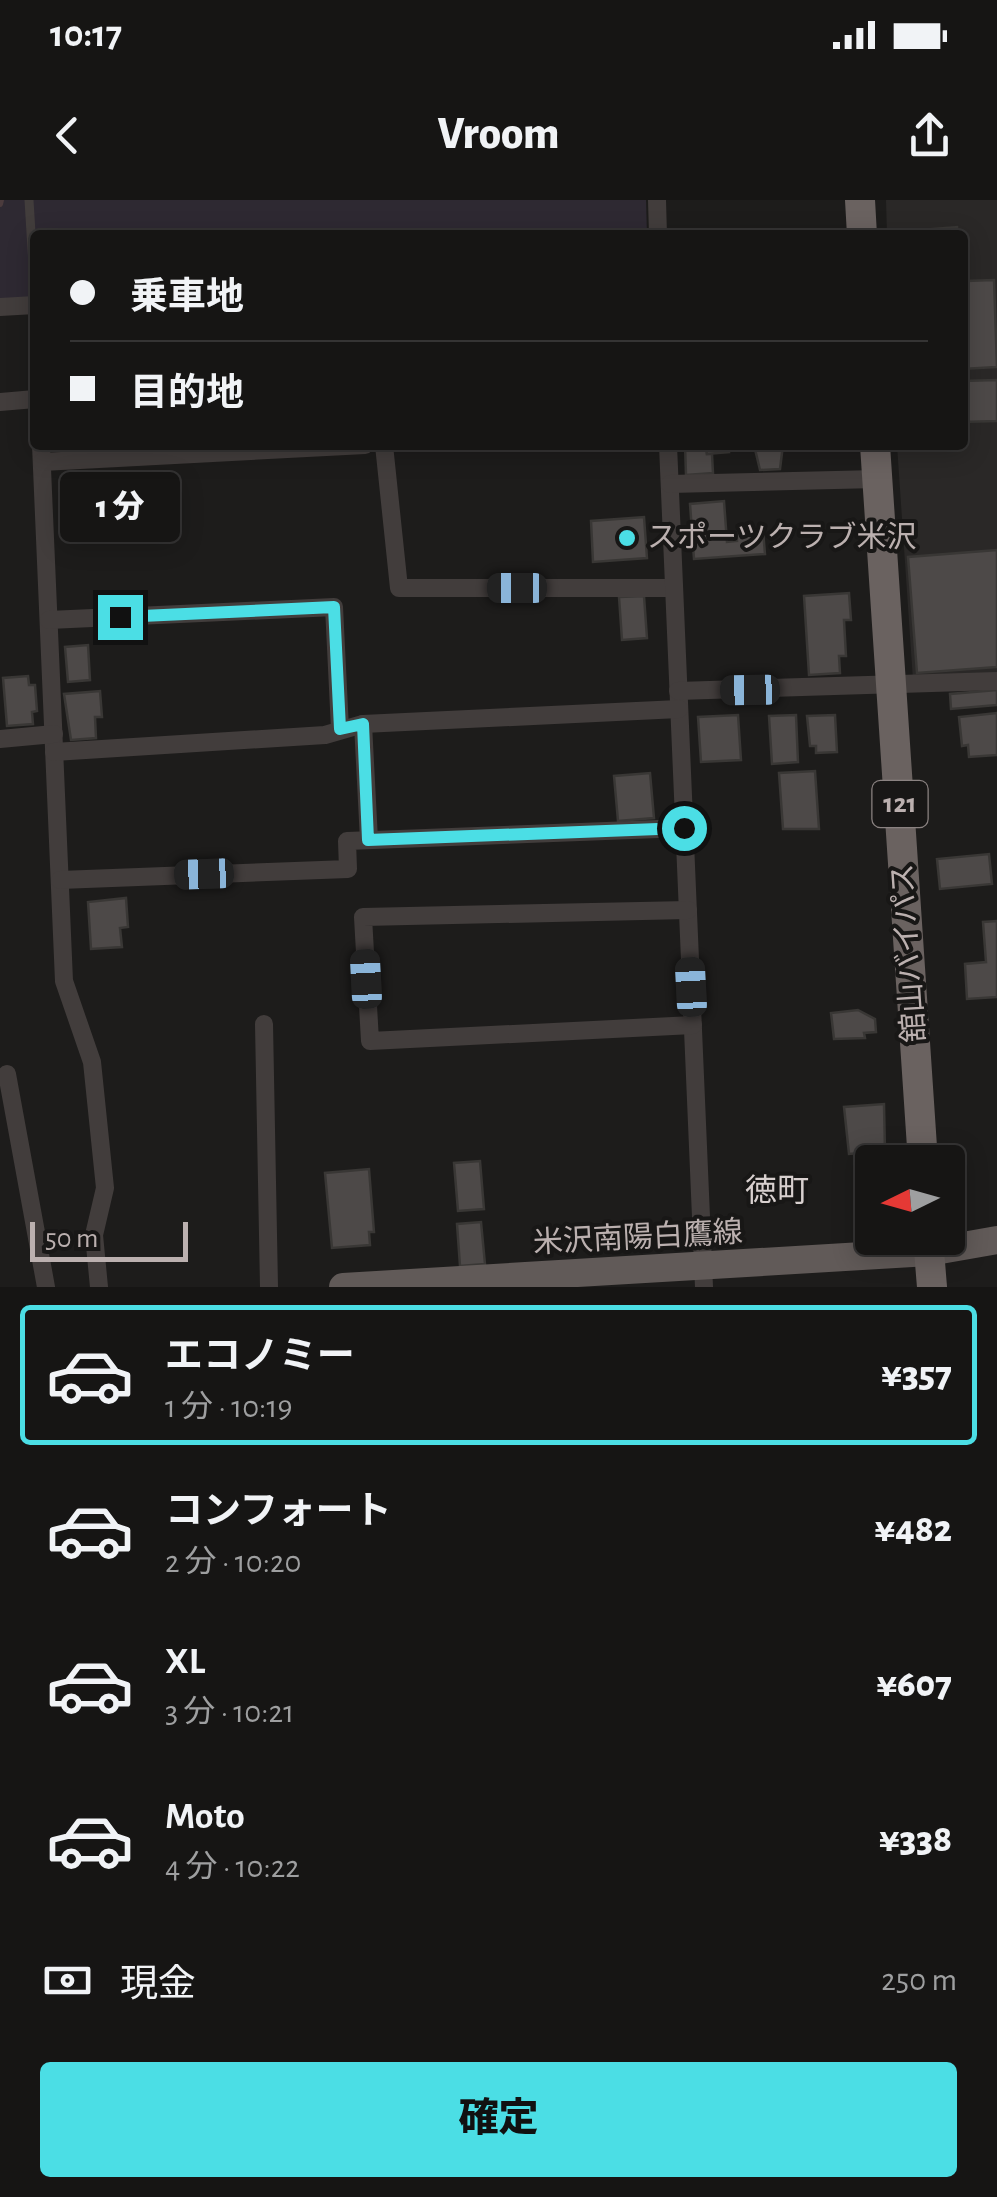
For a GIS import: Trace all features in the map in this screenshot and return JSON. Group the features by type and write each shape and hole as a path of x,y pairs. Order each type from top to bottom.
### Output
{"highway":[{"path":"860,200 862,230"},
{"name":"舘山バイパス","path":"875,450 922,1145"},
{"path":"929,1255 932,1287"}],"main road":[{"name":"米沢南陽白鷹線","path":"965,1242 997,1240"},
{"name":"米沢南陽白鷹線","path":"342,1287 704,1277 858,1255"}],"street":[{"path":"657,200 658,230"},
{"path":"0,307 30,303"},
{"path":"0,402 30,400"},
{"path":"99,1287 94,1235 105,1188 92,1062 64,981 42,454 186,450"},
{"path":"385,450 400,588 674,588"},
{"path":"668,450 704,1277"},
{"path":"670,484 876,479"},
{"path":"48,620 334,607 340,729"},
{"path":"0,739 54,743 325,735 363,724 997,681"},
{"path":"363,724 368,840"},
{"path":"60,880 348,869 347,840 684,828"},
{"path":"688,910 363,917 370,1041 693,1025"},
{"path":"264,1024 269,1287"},
{"path":"7,1074 46,1287"}],"lane":[{"path":"29,200 31,230"}],"shaded area":[{"path":"0,200 646,200 647,230 30,230 30,298 0,300"},
{"path":"886,200 997,200 997,675 913,680 897,450 968,450 968,230 887,230"}],"building":[{"path":"994,280 997,367 968,369 968,281"},
{"path":"997,380 997,421 968,422 968,381"},
{"path":"685,450 707,450 712,454 713,473 686,475"},
{"path":"707,450 729,452 707,454"},
{"path":"755,450 782,450 780,469 760,470"},
{"path":"724,501 727,542 737,541 736,532 763,530 765,554 694,559 690,504"},
{"path":"644,517 647,558 593,562 591,521"},
{"path":"997,550 997,667 917,673 908,557"},
{"path":"849,593 851,620 844,620 846,656 839,656 840,673 809,675 804,596"},
{"path":"644,596 647,638 622,640 619,597"},
{"path":"88,645 90,680 68,682 65,647"},
{"path":"28,676 29,685 35,685 37,711 32,712 33,724 7,726 3,678"},
{"path":"997,690 997,705 951,709 950,694"},
{"path":"100,691 102,717 95,717 96,738 71,740 64,694"},
{"path":"997,713 997,755 969,757 968,745 962,746 959,717"},
{"path":"738,715 741,760 701,762 698,717"},
{"path":"796,715 798,762 772,764 769,716"},
{"path":"835,715 837,752 816,753 816,746 810,746 807,716"},
{"path":"815,771 819,829 783,829 779,773"},
{"path":"650,773 654,818 618,821 614,776"},
{"path":"989,854 992,884 940,889 937,859"},
{"path":"126,898 128,927 120,928 122,947 91,949 88,902"},
{"path":"997,921 997,997 967,999 965,964 986,962 983,922"},
{"path":"858,1010 875,1019 876,1032 864,1033 865,1038 834,1039 831,1013"},
{"path":"884,1104 885,1145 855,1145 855,1154 849,1154 844,1107"},
{"path":"480,1161 484,1209 458,1211 454,1163"},
{"path":"369,1169 374,1232 369,1232 370,1245 332,1248 325,1173"},
{"path":"481,1222 485,1264 460,1266 457,1224"}],"waterway":[{"path":"0,204 1,200"}],"place":[{"name":"スポーツクラブ米沢","path":"627,538"}],"district":[{"name":"徳町","path":"777,1191"}],"route":[{"path":"120,617 334,607 340,729 363,724 368,840 684,828"}]}
